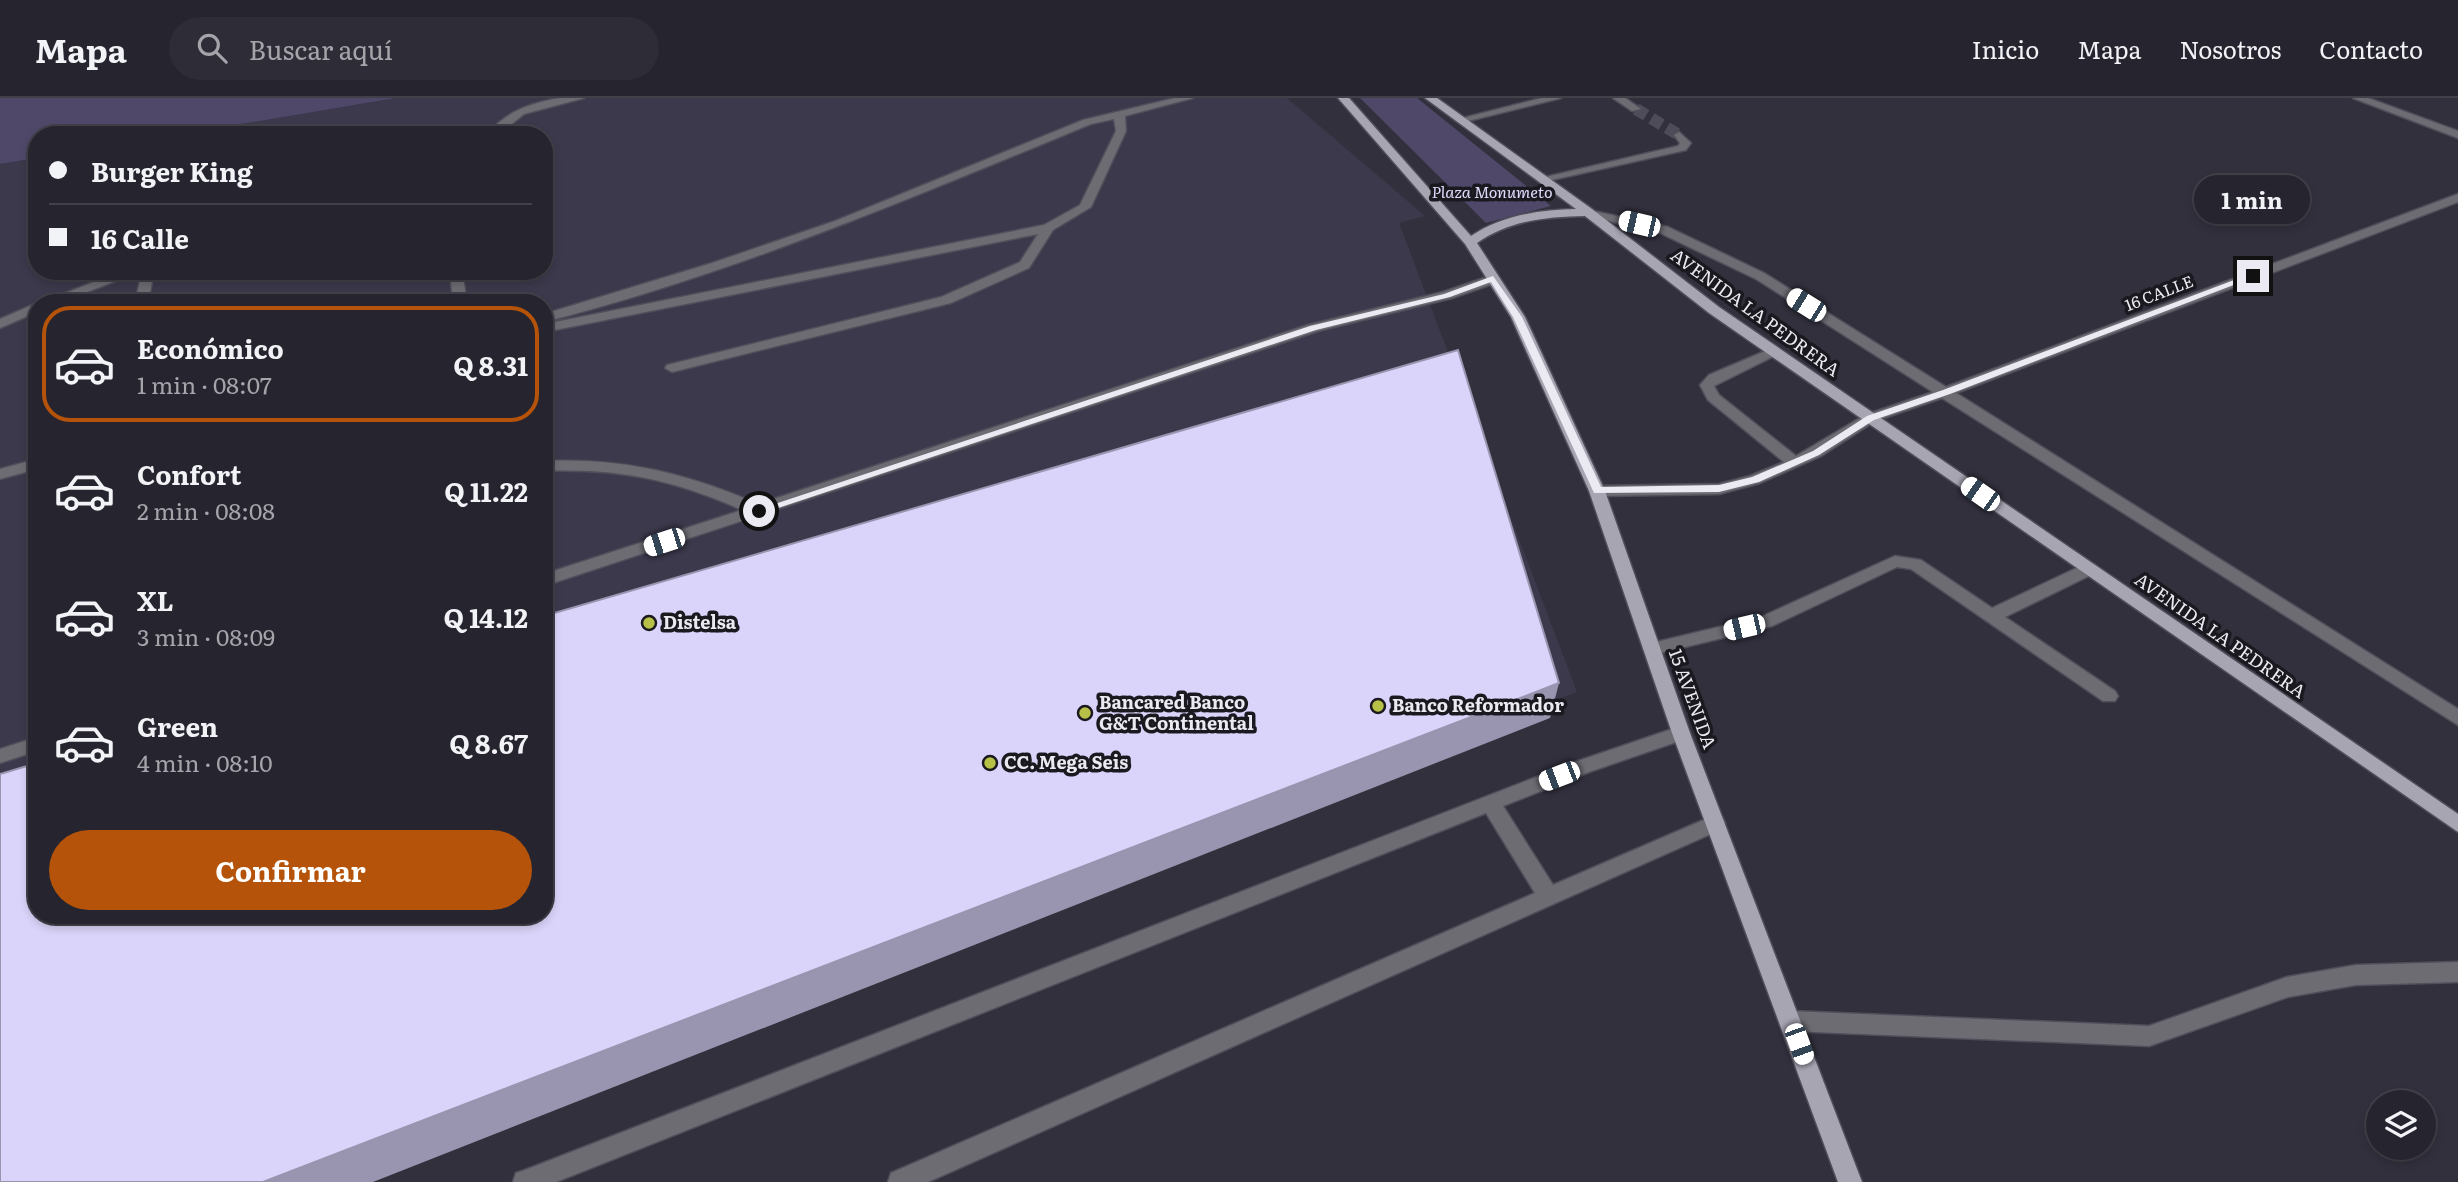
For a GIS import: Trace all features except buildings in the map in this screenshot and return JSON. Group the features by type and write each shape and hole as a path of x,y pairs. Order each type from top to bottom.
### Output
{"main road":[{"name":"15 AVENIDA","path":"1343,98 1470,243 1518,317 1597,491 1681,733 1850,1182"},
{"path":"1430,98 1588,212"},
{"path":"1470,243 1498,225 1522,218 1548,213 1588,212"},
{"name":"AVENIDA LA PEDRERA","path":"1588,212 1714,310 2458,824"}],"street":[{"path":"499,126 503,120 533,106 579,98"},
{"path":"553,315 716,266 839,224 1087,122 1170,100 1188,98"},
{"path":"1460,120 1556,98"},
{"path":"1618,98 1636,109"},
{"path":"2358,98 2458,135"},
{"path":"553,326 999,240 1048,228 1085,207 1121,131 1119,114"},
{"path":"1543,180 1682,148 1686,143 1679,135"},
{"name":"16 CALLE","path":"1597,491 1719,488 1755,480 1816,453 1870,418 1946,392 2458,198"},
{"name":"AVENIDA LA PEDRERA","path":"1588,212 1664,230 1760,276 2458,718"},
{"path":"672,368 946,300 1025,265 1048,228"},
{"path":"553,577 1313,328 1447,295 1493,279"},
{"path":"71,294 110,280"},
{"path":"0,324 28,311"},
{"path":"1775,352 1714,378 1707,385 1713,397 1795,463"},
{"path":"553,466 602,464 650,470 699,484 759,511"},
{"path":"0,474 28,466"},
{"path":"1652,649 1766,622 1895,561 1916,564 2109,696"},
{"path":"1991,616 2090,569"},
{"path":"525,1182 1582,767 1681,733"},
{"path":"0,756 28,747"},
{"path":"1491,804 1550,898"},
{"path":"900,1182 1550,898 1714,823"},
{"path":"1790,1021 2149,1036 2287,987 2356,975 2458,972"}],"shaded area":[{"path":"396,98 1287,98 1425,216 1399,223 1577,692 305,1182 0,1182 0,164 28,159 28,280 553,280 553,126 230,126"}],"green space":[{"path":"0,98 396,98 230,126 28,126 28,159 0,164"},
{"name":"Plaza Monumeto","path":"1360,98 1417,98 1551,206 1486,223"}],"tunnel":[{"path":"1636,109 1679,135"}],"place":[{"name":"Distelsa","path":"649,623"},
{"name":"Banco Reformador","path":"1378,706"},
{"name":"Bancared Banco G&T Continental","path":"1085,713"},
{"name":"CC. Mega Seis","path":"990,763"}],"route":[{"path":"759,511 1313,328 1447,295 1493,279 1518,317 1597,491 1719,488 1755,480 1816,453 1870,418 2253,276"}]}
